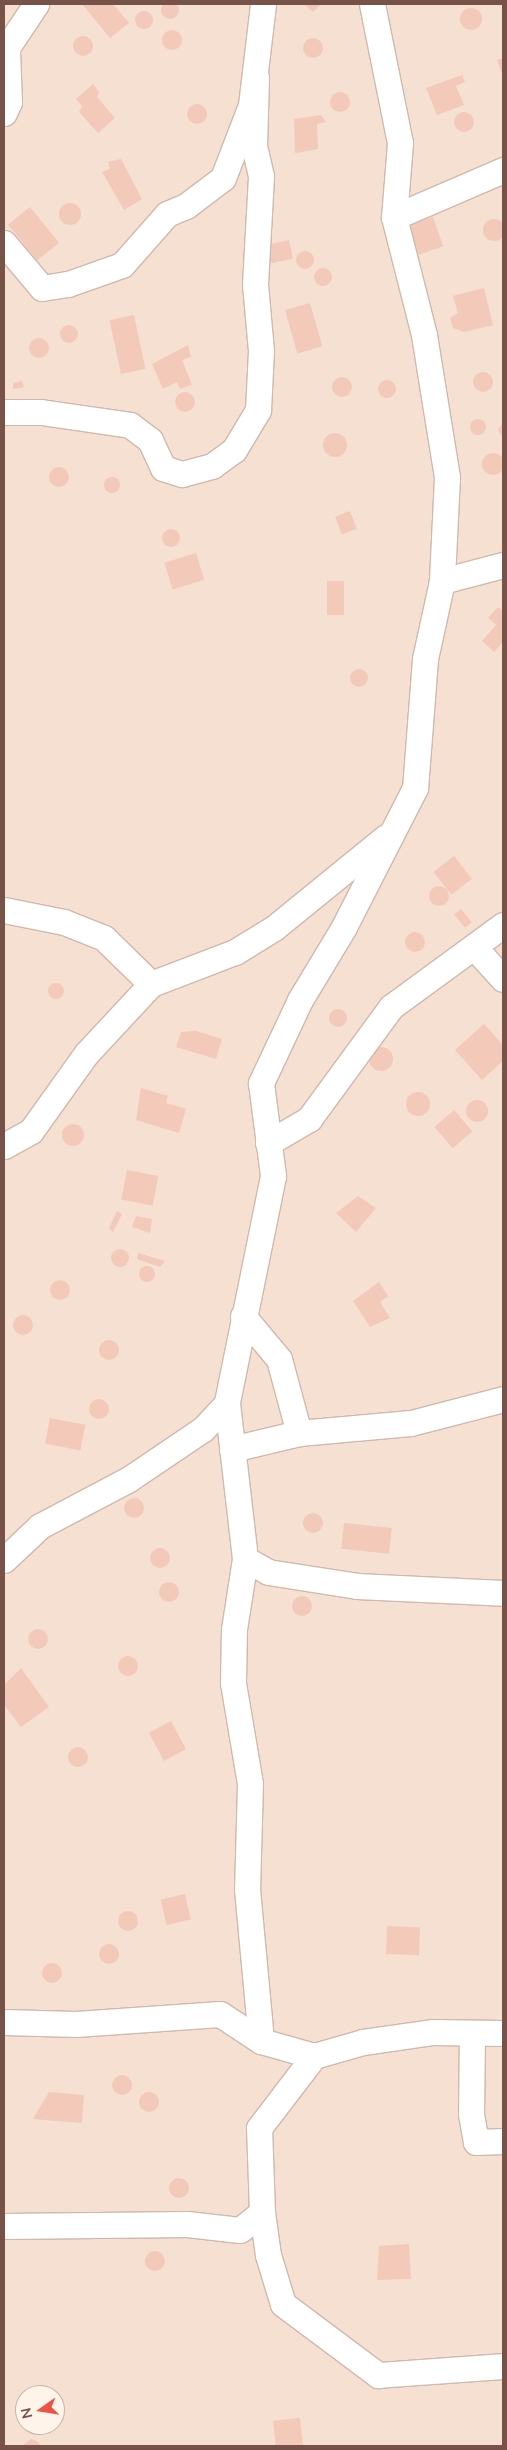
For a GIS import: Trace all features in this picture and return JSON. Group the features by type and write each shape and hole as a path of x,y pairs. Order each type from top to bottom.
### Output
{"street":[{"path":"4,113 9,102 5,52 36,4"},
{"path":"4,412 41,412 130,425 150,440 163,468 182,474 212,466 234,450 258,410 260,351 255,284 261,176 254,146 256,77 263,4"},
{"path":"261,2041 247,1889 250,1784 233,1683 234,1629 245,1559 227,1402 273,1176 261,1083 300,1000 344,927 415,788 424,659 442,581 447,477 424,335 394,217 400,143 372,4"},
{"path":"4,243 42,288 122,265 166,214 186,206 223,178 244,131 256,77"},
{"path":"394,217 503,170"},
{"path":"442,581 503,565"},
{"path":"4,1146 31,1131 86,1054 151,984 235,952 274,928 388,836 415,788"},
{"path":"4,910 64,922 104,938 151,984"},
{"path":"268,1143 310,1118 391,1006 503,925"},
{"path":"474,947 503,979"},
{"path":"243,1316 279,1359 299,1433"},
{"path":"232,1449 299,1433 411,1423 503,1400"},
{"path":"4,1560 40,1526 129,1479 204,1429 227,1402"},
{"path":"245,1559 268,1572 357,1586 503,1593"},
{"path":"4,2022 76,2024 220,2014 261,2041 314,2056 363,2042 433,2032 503,2033"},
{"path":"472,2034 471,2114 476,2142 503,2141"},
{"path":"314,2056 259,2128 262,2212 268,2255 283,2304 378,2375 503,2366"},
{"path":"4,2226 187,2224 240,2230 262,2212"}],"shaded area":[{"path":"4,4 503,4 503,2446 4,2446"}],"building":[{"path":"170,1 176,4 179,10 176,16 170,19 164,16 161,10 164,4"},
{"path":"82,4 113,4 129,23 110,38"},
{"path":"304,4 321,4 313,12"},
{"path":"471,8 479,11 482,19 479,27 471,30 463,27 460,19 463,11"},
{"path":"144,11 150,14 153,20 150,26 144,29 138,26 135,20 138,14"},
{"path":"172,30 179,33 182,40 179,47 172,50 165,47 162,40 165,33"},
{"path":"83,36 90,39 93,46 90,53 83,56 76,53 73,46 76,39"},
{"path":"313,38 320,41 323,48 320,55 313,58 306,55 303,48 306,41"},
{"path":"503,58 503,77 497,60"},
{"path":"462,75 465,82 456,86 464,105 437,115 426,88"},
{"path":"93,84 99,92 97,97 115,118 98,133 79,112 82,106 76,99"},
{"path":"340,92 347,95 350,102 347,109 340,112 333,109 330,102 333,95"},
{"path":"197,104 204,107 207,114 204,121 197,124 190,121 187,114 190,107"},
{"path":"464,112 471,115 474,122 471,129 464,132 457,129 454,122 457,115"},
{"path":"321,115 326,122 317,124 318,149 295,153 294,119"},
{"path":"121,159 142,199 124,210 102,172 110,169 108,162"},
{"path":"70,203 78,206 81,214 78,222 70,225 62,222 59,214 62,206"},
{"path":"30,207 59,243 37,260 8,225"},
{"path":"433,217 443,246 419,255 408,225"},
{"path":"490,219 498,219 505,226 505,234 498,241 490,241 483,234 483,226"},
{"path":"289,240 293,259 271,263 267,245"},
{"path":"301,251 309,251 314,256 312,267 301,269 296,264 296,256"},
{"path":"319,268 327,268 332,273 330,284 319,286 314,281 314,273"},
{"path":"484,288 493,325 464,332 453,328 450,318 458,313 453,296"},
{"path":"310,303 322,346 297,353 285,310"},
{"path":"134,315 145,369 121,374 110,320"},
{"path":"69,325 75,328 78,334 75,340 69,343 63,340 60,334 63,328"},
{"path":"39,338 46,341 49,348 46,355 39,358 32,355 29,348 32,341"},
{"path":"188,345 191,357 182,360 192,385 180,389 177,382 163,389 152,364"},
{"path":"483,372 490,375 493,382 490,389 483,392 476,389 473,382 476,375"},
{"path":"342,377 349,380 352,387 349,394 342,397 335,394 332,387 335,380"},
{"path":"387,380 393,383 396,389 393,395 387,398 381,395 378,389 381,383"},
{"path":"22,381 24,387 13,389 13,383"},
{"path":"185,392 192,395 195,402 192,409 185,412 178,409 175,402 178,395"},
{"path":"475,419 481,419 486,424 484,433 475,435 470,430 470,424"},
{"path":"503,422 503,438 498,430"},
{"path":"335,433 344,436 347,445 344,454 335,457 326,454 323,445 326,436"},
{"path":"493,453 501,456 504,464 501,472 493,475 485,472 482,464 485,456"},
{"path":"55,467 63,467 69,473 69,481 63,487 55,487 49,481 49,473"},
{"path":"112,477 118,479 120,485 118,491 112,493 106,491 104,485 106,479"},
{"path":"350,511 357,529 342,534 335,517"},
{"path":"167,529 175,529 180,534 178,545 167,547 162,542 162,534"},
{"path":"196,553 204,580 173,589 164,563"},
{"path":"327,581 344,581 344,615 327,615"},
{"path":"498,607 503,611 503,642 494,652 482,641 496,625 488,618"},
{"path":"359,669 365,672 368,678 365,684 359,687 353,684 350,678 353,672"},
{"path":"454,856 472,879 451,895 434,872"},
{"path":"439,886 446,889 449,896 446,903 439,906 432,903 429,896 432,889"},
{"path":"461,909 472,922 465,928 454,915"},
{"path":"415,932 422,935 425,942 422,949 415,952 408,949 405,942 408,935"},
{"path":"53,983 59,983 64,988 62,997 53,999 48,994 48,988"},
{"path":"334,1009 342,1009 347,1014 345,1025 334,1027 329,1022 329,1014"},
{"path":"484,1024 503,1045 503,1061 482,1080 455,1050"},
{"path":"196,1031 222,1039 216,1059 176,1047 181,1032"},
{"path":"381,1047 389,1051 393,1059 389,1067 381,1071 373,1067 369,1059 373,1051"},
{"path":"141,1088 168,1096 166,1103 186,1109 179,1133 136,1120"},
{"path":"418,1092 423,1093 429,1099 429,1109 423,1115 418,1116 413,1115 407,1109 406,1104 407,1099 413,1093"},
{"path":"477,1100 485,1103 488,1111 485,1119 477,1122 469,1119 466,1111 469,1103"},
{"path":"454,1110 472,1131 453,1148 434,1127"},
{"path":"73,1124 81,1127 84,1135 81,1143 73,1146 65,1143 62,1135 65,1127"},
{"path":"127,1170 158,1176 153,1206 121,1199"},
{"path":"358,1196 376,1208 356,1232 336,1213"},
{"path":"117,1211 122,1214 113,1232 109,1228"},
{"path":"136,1216 152,1219 150,1233 132,1227"},
{"path":"120,1249 126,1252 129,1258 126,1264 120,1267 114,1264 111,1258 114,1252"},
{"path":"138,1253 165,1261 160,1267 137,1259"},
{"path":"144,1266 150,1266 155,1271 153,1280 144,1282 139,1277 139,1271"},
{"path":"60,1280 67,1283 70,1290 67,1297 60,1300 53,1297 50,1290 53,1283"},
{"path":"379,1282 388,1296 380,1302 390,1318 370,1327 353,1301"},
{"path":"23,1315 30,1318 33,1325 30,1332 23,1335 16,1332 13,1325 16,1318"},
{"path":"109,1340 116,1343 119,1350 116,1357 109,1360 102,1357 99,1350 102,1343"},
{"path":"99,1399 106,1402 109,1409 106,1416 99,1419 92,1416 89,1409 92,1402"},
{"path":"50,1418 85,1425 80,1450 45,1444"},
{"path":"134,1498 141,1501 144,1508 141,1515 134,1518 127,1515 124,1508 127,1501"},
{"path":"313,1513 320,1516 323,1523 320,1530 313,1533 306,1530 303,1523 306,1516"},
{"path":"344,1523 392,1528 389,1554 341,1549"},
{"path":"160,1548 167,1551 170,1558 167,1565 160,1568 153,1565 150,1558 153,1551"},
{"path":"169,1582 176,1585 179,1592 176,1599 169,1602 162,1599 159,1592 162,1585"},
{"path":"302,1596 309,1599 312,1606 309,1613 302,1616 295,1613 292,1606 295,1599"},
{"path":"38,1629 45,1632 48,1639 45,1646 38,1649 31,1646 28,1639 31,1632"},
{"path":"128,1656 135,1659 138,1666 135,1673 128,1676 121,1673 118,1666 121,1659"},
{"path":"21,1668 49,1707 21,1727 4,1705 4,1685"},
{"path":"171,1721 186,1749 164,1761 149,1733"},
{"path":"78,1747 85,1750 88,1757 85,1764 78,1767 71,1764 68,1757 71,1750"},
{"path":"185,1894 191,1919 166,1925 161,1900"},
{"path":"128,1911 135,1914 138,1921 135,1928 128,1931 121,1928 118,1921 121,1914"},
{"path":"387,1926 420,1927 419,1955 386,1954"},
{"path":"109,1944 116,1947 119,1954 116,1961 109,1964 102,1961 99,1954 102,1947"},
{"path":"52,1963 59,1966 62,1973 59,1980 52,1983 45,1980 42,1973 45,1966"},
{"path":"122,2075 129,2078 132,2085 129,2092 122,2095 115,2092 112,2085 115,2078"},
{"path":"49,2092 84,2095 82,2123 33,2119"},
{"path":"149,2092 156,2095 159,2102 156,2109 149,2112 142,2109 139,2102 142,2095"},
{"path":"179,2178 186,2181 189,2188 186,2195 179,2198 172,2195 169,2188 172,2181"},
{"path":"409,2244 411,2279 377,2280 379,2246"},
{"path":"155,2251 162,2254 165,2261 162,2268 155,2271 148,2268 145,2261 148,2254"},
{"path":"300,2418 303,2446 276,2446 273,2421"},
{"path":"31,2439 37,2441 41,2446 22,2446"}]}
